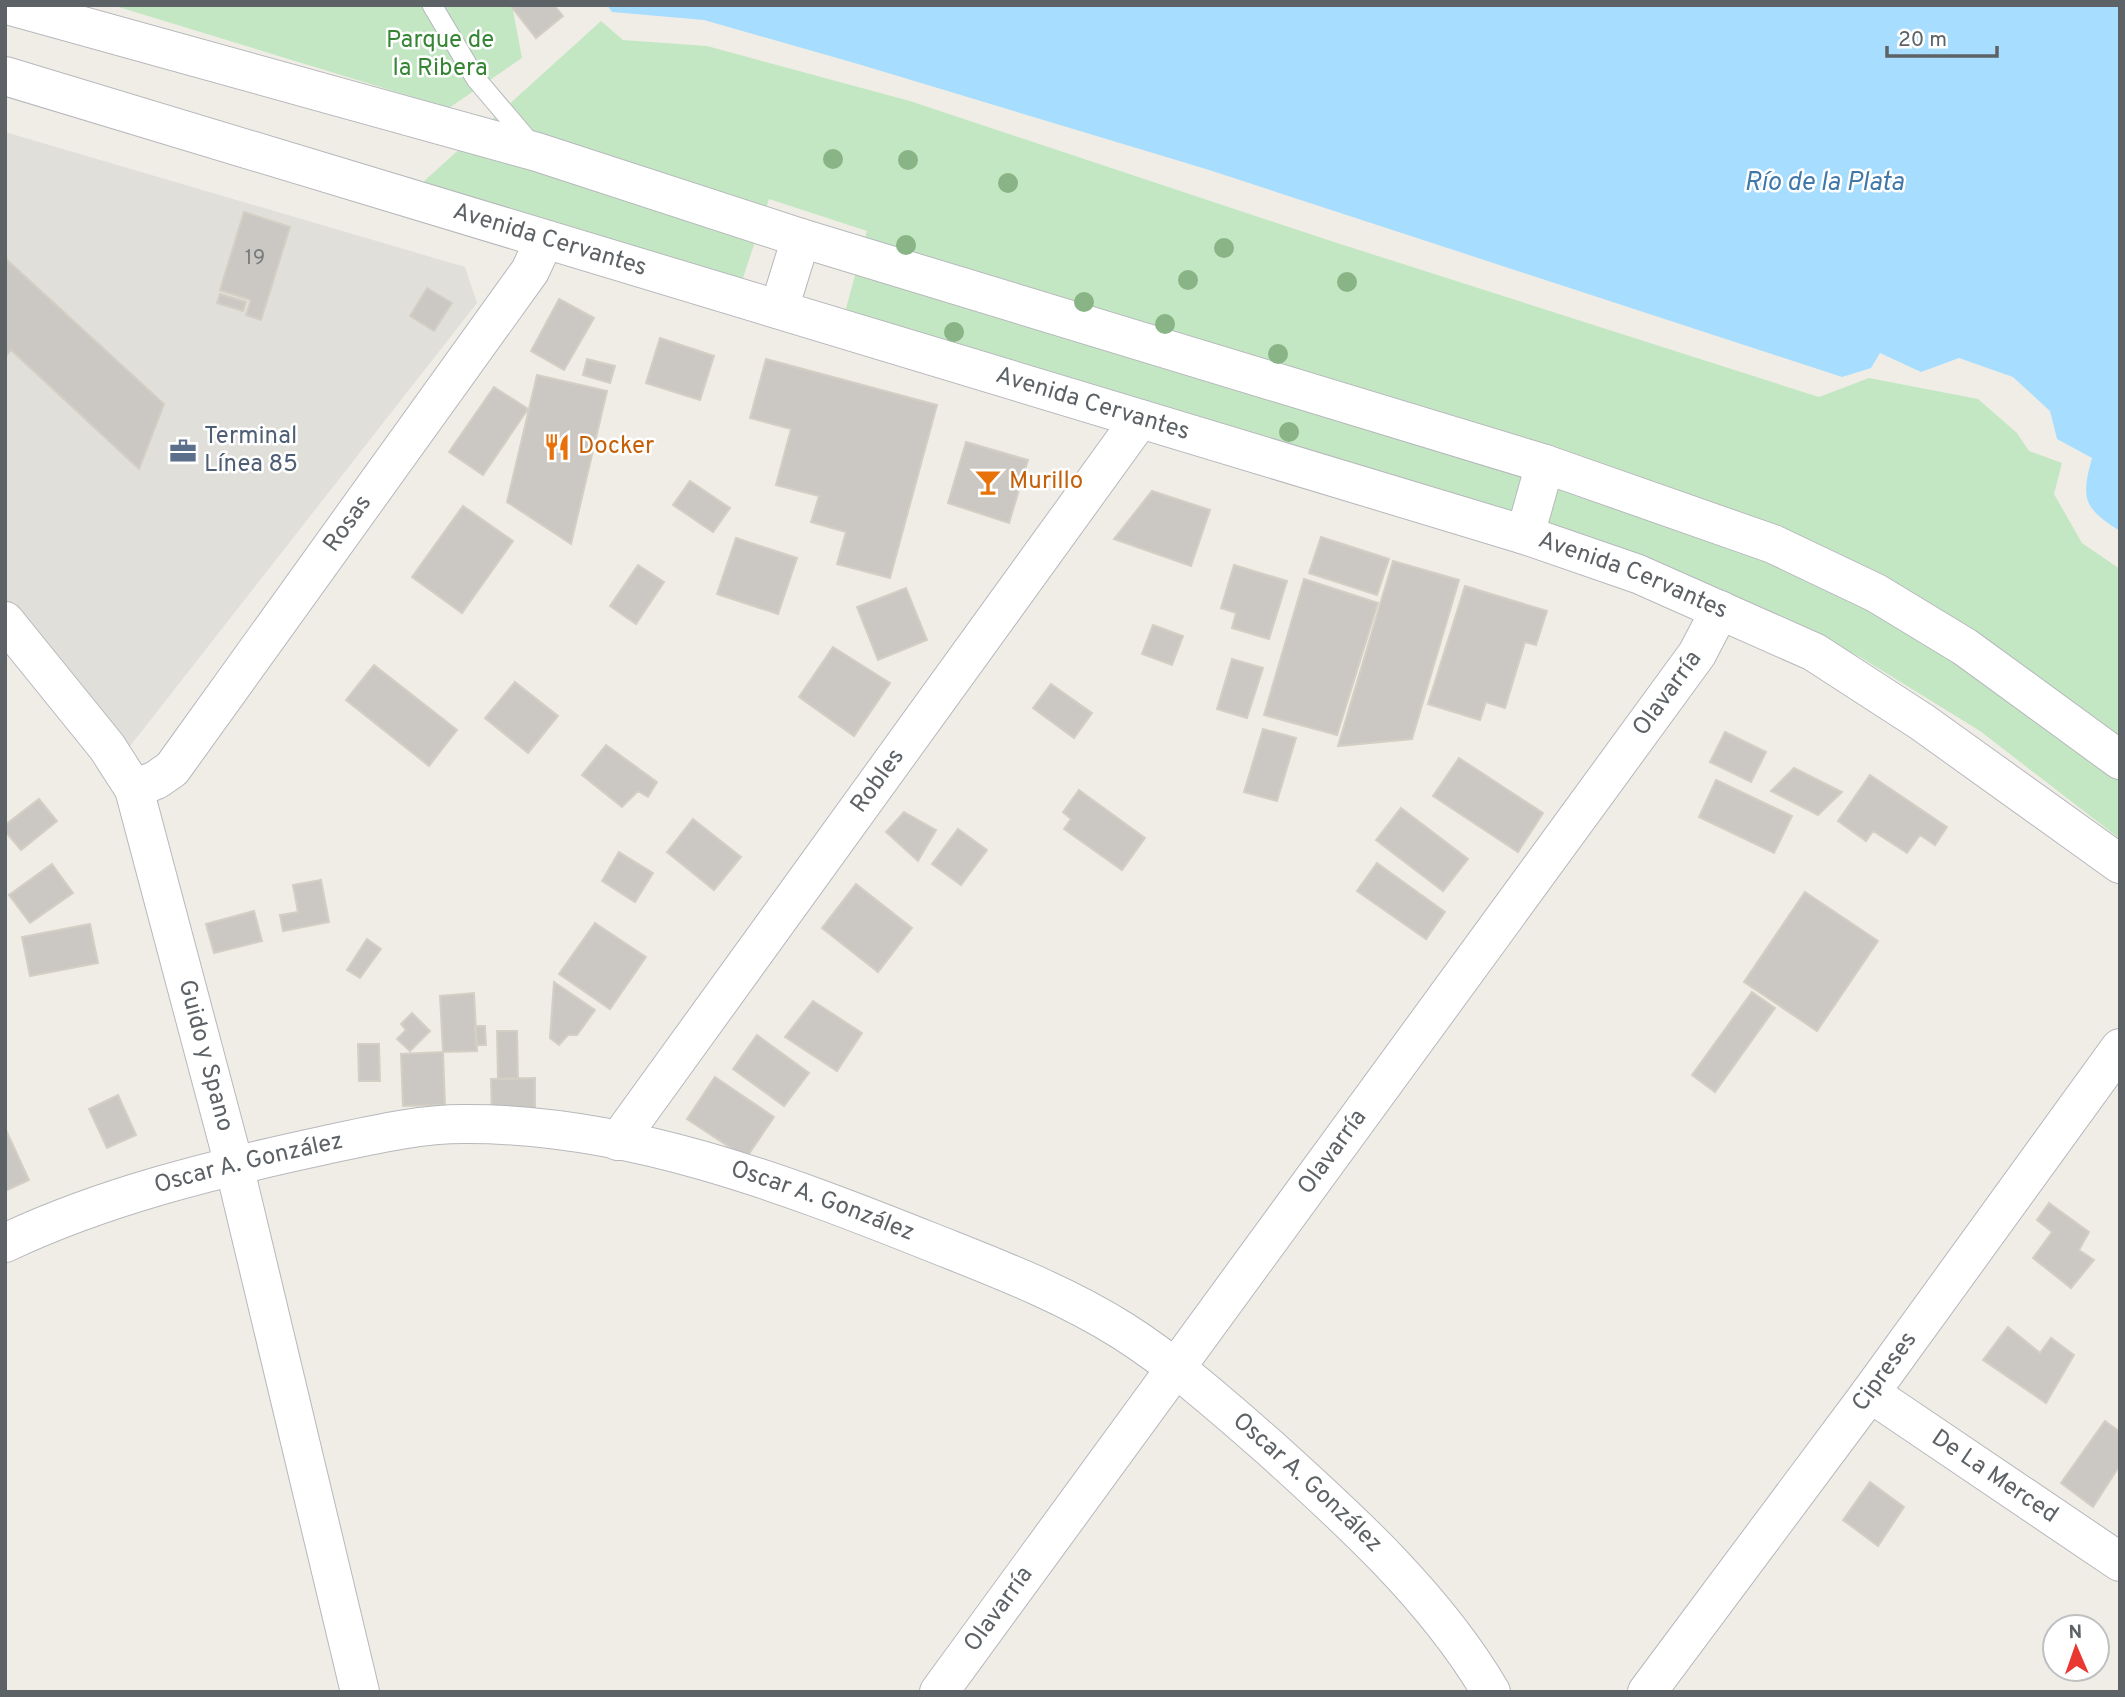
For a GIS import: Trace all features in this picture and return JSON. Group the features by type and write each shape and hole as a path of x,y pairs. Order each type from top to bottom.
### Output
{"street":[{"path":"7,5 537,152 801,238 1545,464 1773,544 1876,593 1965,647 2120,760"},
{"name":"Avenida Cervantes","path":"5,76 1524,536 1638,574 1814,652 1922,722 2120,864"},
{"path":"779,309 801,238"},
{"name":"Rosas","path":"134,789 156,780 172,769 530,271 544,241"},
{"name":"Robles","path":"618,1141 1140,419"},
{"path":"1524,536 1545,464"},
{"name":"Olavarría","path":"939,1692 1688,665 1720,610"},
{"name":"Guido y Spano","path":"5,621 107,747 134,789 234,1165 360,1692"},
{"name":"Cipreses","path":"1647,1692 1870,1393 2120,1048"},
{"name":"Oscar A. González","path":"5,1243 39,1227 234,1165 389,1132 463,1124 546,1130 618,1141 725,1166 847,1208 1038,1285 1123,1331 1175,1368 1326,1499 1424,1601 1491,1692"},
{"name":"De La Merced","path":"1870,1393 2120,1562"}],"lane":[{"path":"432,5 476,79 537,152"}],"shaded area":[{"name":"Terminal Línea 85","path":"5,132 465,267 477,303 127,750 5,599"}],"green space":[{"name":"Parque de la Ribera","path":"112,5 512,5 522,58 449,108"},
{"path":"601,21 623,40 707,46 910,101 1331,241 1819,397 1869,378 1978,399 2017,433 2029,451 2062,463 2054,494 2082,543 2120,569 2120,839 1980,731 1860,657 1762,607 1626,554 844,316 867,231 769,199 741,284 422,183"}],"water":[{"name":"Río de la Plata","path":"607,5 2120,5 2120,531 2098,516 2088,501 2086,493 2092,458 2057,439 2050,411 2013,377 1959,358 1921,372 1880,353 1871,368 1842,377 1206,169 858,64 704,20 612,12"}],"building":[{"path":"510,5 554,5 563,16 536,38"},
{"path":"244,212 290,227 261,320 246,315 251,300 220,290"},
{"path":"5,258 164,404 139,469 11,350 5,357"},
{"path":"427,288 452,303 434,331 410,316"},
{"path":"220,294 246,302 243,311 217,303"},
{"path":"559,299 594,318 564,370 531,351"},
{"path":"660,338 714,356 700,400 646,383"},
{"path":"587,359 615,366 610,383 583,375"},
{"path":"766,359 937,405 890,578 837,564 846,532 811,522 819,496 776,485 791,429 750,418"},
{"name":"Docker","path":"537,375 607,391 571,544 507,502"},
{"path":"494,387 528,409 483,475 449,452"},
{"name":"Murillo","path":"966,442 1028,460 1009,523 948,503"},
{"path":"690,481 730,508 713,532 673,505"},
{"path":"1152,491 1210,510 1191,566 1114,539"},
{"path":"463,506 513,541 462,613 412,577"},
{"path":"1321,537 1389,559 1377,595 1309,573"},
{"path":"736,538 797,558 778,614 717,594"},
{"path":"1393,561 1459,580 1412,739 1338,746"},
{"path":"638,565 664,582 636,624 610,606"},
{"path":"1234,565 1287,581 1269,639 1232,628 1236,613 1221,608"},
{"path":"1304,579 1378,603 1337,735 1264,715"},
{"path":"1465,586 1547,611 1536,645 1525,642 1505,708 1486,702 1480,720 1428,704"},
{"path":"906,588 927,640 878,660 857,607"},
{"path":"1153,625 1183,636 1172,665 1142,654"},
{"path":"833,647 890,683 854,736 799,697"},
{"path":"1232,659 1263,668 1247,718 1217,709"},
{"path":"374,665 457,730 429,766 346,700"},
{"path":"515,682 558,716 528,753 485,718"},
{"path":"1051,684 1092,713 1074,738 1033,708"},
{"path":"1263,729 1296,738 1277,801 1244,792"},
{"path":"1725,732 1766,752 1751,782 1710,762"},
{"path":"606,745 657,782 648,797 638,791 622,807 582,775"},
{"path":"1459,758 1543,813 1518,852 1433,796"},
{"path":"1794,768 1842,792 1818,815 1771,791"},
{"path":"1870,775 1947,827 1935,845 1920,835 1907,853 1873,831 1866,841 1838,821"},
{"path":"1716,780 1792,816 1774,853 1699,817"},
{"path":"1079,790 1145,838 1122,870 1064,829 1071,819 1063,812"},
{"path":"39,799 57,821 21,850 5,831 5,825"},
{"path":"1401,808 1468,859 1443,891 1376,840"},
{"path":"904,812 936,830 918,861 886,832"},
{"path":"693,819 741,857 714,890 667,852"},
{"path":"958,829 987,850 961,885 932,864"},
{"path":"619,852 653,873 635,902 602,881"},
{"path":"1377,863 1445,912 1426,939 1357,891"},
{"path":"52,864 73,893 30,923 9,895"},
{"path":"321,880 329,922 283,931 280,915 298,912 293,885"},
{"path":"856,884 912,928 878,972 822,928"},
{"path":"1805,892 1878,941 1817,1031 1744,982"},
{"path":"254,911 262,941 214,953 206,924"},
{"path":"595,923 646,957 610,1009 559,974"},
{"path":"90,924 98,963 30,976 22,937"},
{"path":"367,939 381,949 360,978 347,970"},
{"path":"554,982 595,1010 577,1035 568,1035 559,1045 550,1038"},
{"path":"1752,992 1775,1008 1715,1092 1692,1075"},
{"path":"474,993 477,1051 443,1052 440,996"},
{"path":"813,1001 862,1033 837,1071 785,1037"},
{"path":"412,1013 430,1031 410,1051 397,1039 406,1030 401,1024"},
{"path":"475,1026 485,1026 486,1045 476,1045"},
{"path":"497,1031 517,1031 518,1079 498,1079"},
{"path":"757,1035 809,1073 784,1106 733,1069"},
{"path":"358,1044 379,1044 380,1081 359,1081"},
{"path":"443,1052 445,1105 403,1106 401,1054"},
{"path":"715,1077 774,1117 746,1158 687,1119"},
{"path":"535,1078 535,1118 492,1119 491,1079"},
{"path":"118,1095 136,1135 107,1148 89,1109"},
{"path":"5,1128 29,1180 5,1191"},
{"path":"2049,1203 2089,1232 2079,1250 2094,1260 2071,1288 2033,1258 2052,1232 2037,1220"},
{"path":"2008,1327 2040,1353 2051,1338 2074,1355 2046,1403 1983,1360"},
{"path":"2105,1421 2120,1432 2120,1465 2093,1507 2061,1483"},
{"path":"1870,1482 1904,1507 1878,1546 1843,1520"}],"place":[{"name":"Docker","path":"557,447"},
{"name":"Terminal Línea 85","path":"183,451"},
{"name":"Murillo","path":"988,482"}]}
